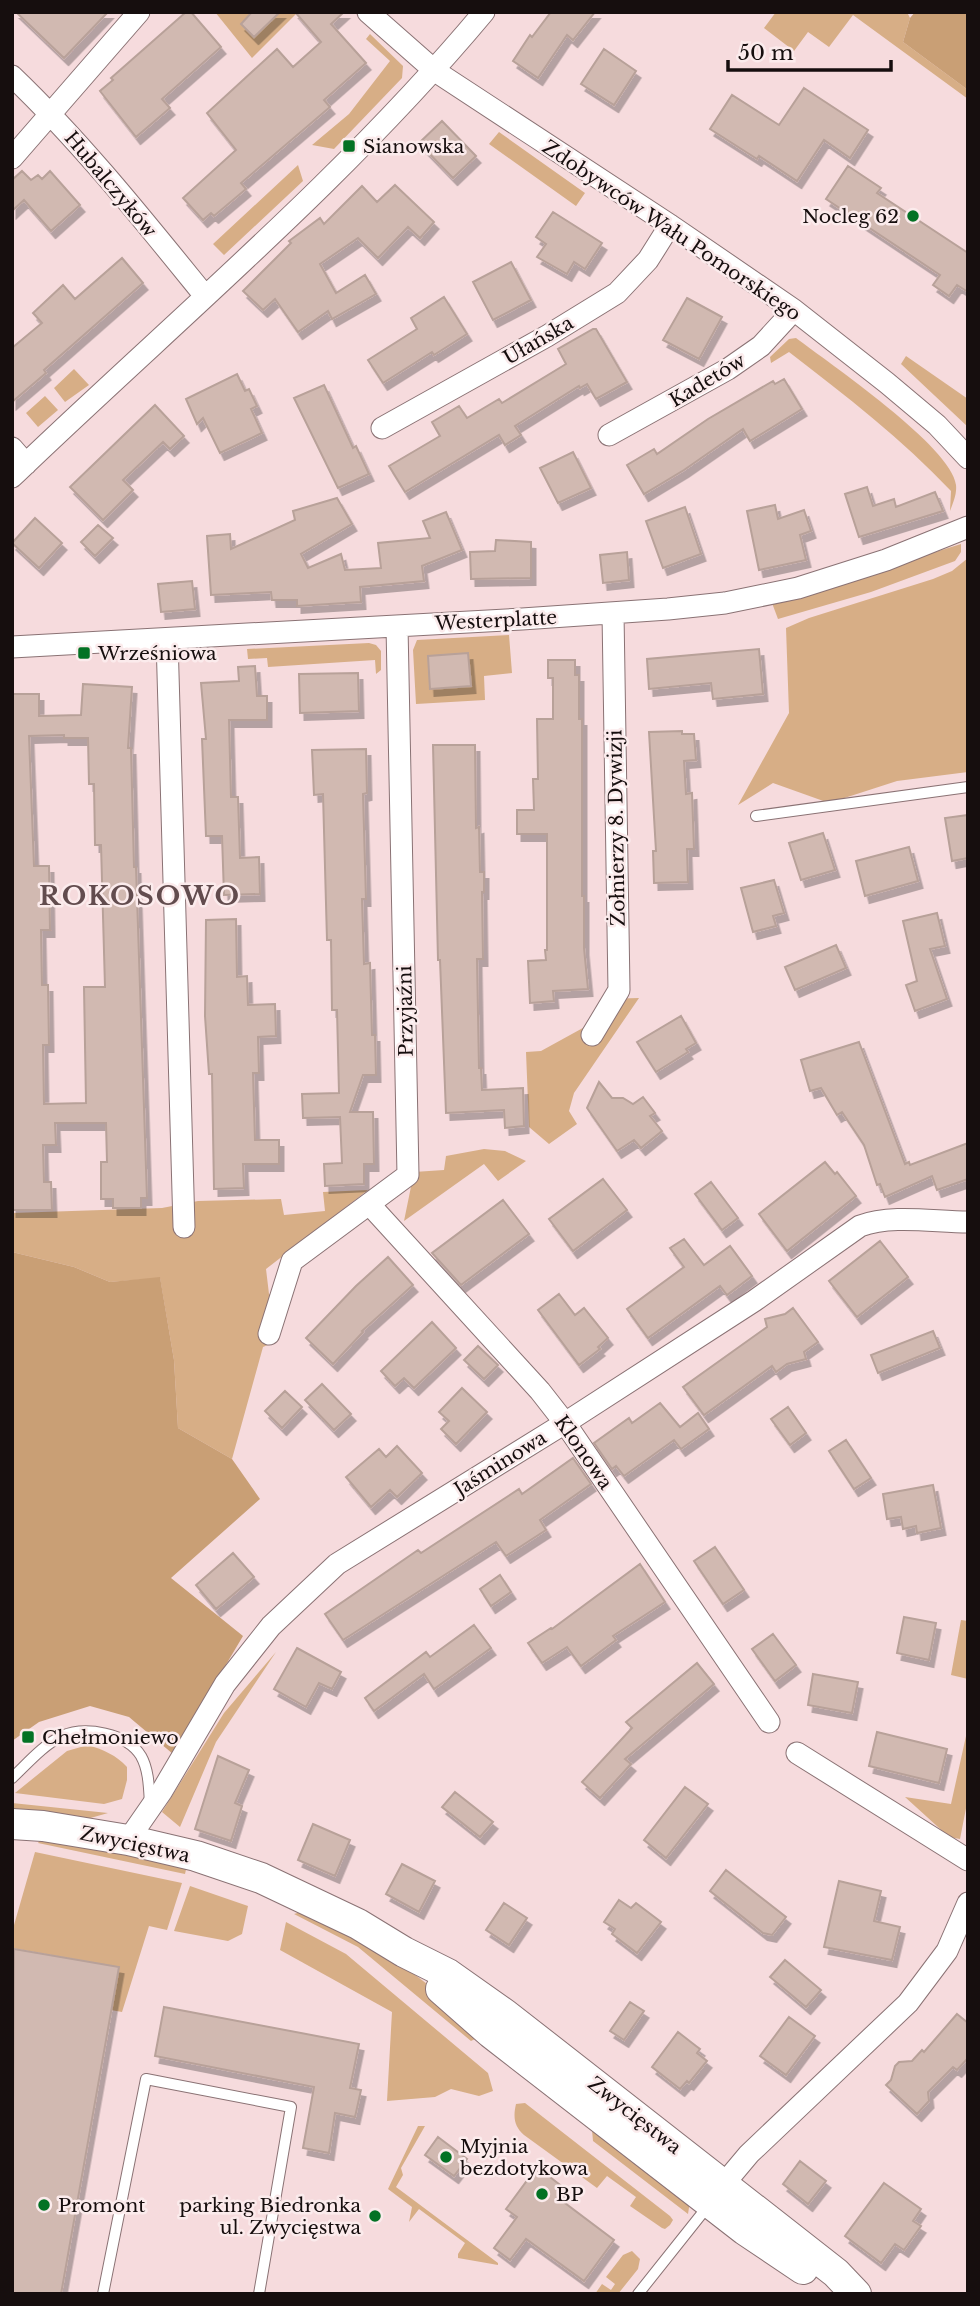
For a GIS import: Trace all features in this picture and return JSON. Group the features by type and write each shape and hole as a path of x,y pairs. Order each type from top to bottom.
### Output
{"main road":[{"name":"Zwycięstwa","path":"12,1824 128,1840 197,1856 261,1878 358,1924 404,1952 439,1988 537,2054 716,2194 836,2273 856,2294"},
{"name":"Zwycięstwa","path":"716,2194 762,2242 845,2294"}],"street":[{"path":"12,158 139,12"},
{"name":"Zdobywców Wału Pomorskiego","path":"368,12 435,71 794,310 937,425 968,458"},
{"path":"17,463 205,296 358,151 435,71 484,12"},
{"name":"Hubalczyków","path":"12,76 51,113 205,296"},
{"name":"Ułańska","path":"382,428 547,336 617,293 648,260 670,225"},
{"name":"Kadetów","path":"609,435 728,369 761,346 794,310"},
{"name":"Westerplatte","path":"12,647 613,613 725,603 798,588 886,560 968,527"},
{"name":"Żołnierzy 8. Dywizji","path":"592,1035 619,990 613,613"},
{"name":"Przyjaźni","path":"269,1334 292,1261 408,1175 397,626"},
{"path":"167,639 184,1227"},
{"name":"Klonowa","path":"370,1205 540,1391 565,1423 769,1722"},
{"name":"Jaśminowa","path":"128,1840 225,1684 271,1626 337,1564 565,1423 754,1301 860,1226 891,1219 968,1222"},
{"path":"797,1754 968,1860"},
{"path":"716,2194 749,2154 908,2003 947,1951 968,1903"}],"lane":[{"path":"756,816 968,787"},
{"path":"12,1778 46,1746 63,1736 83,1731 103,1733 124,1741 141,1755 150,1807"},
{"path":"103,2294 146,2079 291,2107 259,2294"},
{"path":"638,2294 716,2194"}],"shaded area":[{"path":"215,12 298,12 252,58"},
{"path":"776,12 907,12 910,18 903,42 968,90 968,99 853,15 829,47 808,32 794,51 764,28"},
{"path":"915,12 968,12 968,90 903,42 910,18"},
{"path":"370,34 403,66 402,78 334,149 312,145 349,114 390,61 366,39"},
{"path":"499,132 585,193 576,206 489,144"},
{"path":"298,165 303,181 224,255 213,244"},
{"path":"796,338 860,385 934,450 949,469 956,485 950,511 951,491 873,418 789,352 771,363 770,357 789,339"},
{"path":"906,356 968,399 968,427 901,364"},
{"path":"74,369 89,385 65,402 54,388"},
{"path":"45,396 58,410 38,427 26,413"},
{"path":"961,544 961,552 955,561 871,592 778,619 772,603"},
{"path":"968,558 968,772 897,781 829,803 773,783 738,805 789,713 786,628 809,618 933,579 952,571"},
{"path":"509,635 512,673 484,676 485,700 416,704 413,650 417,640"},
{"path":"369,643 376,645 381,651 381,670 376,674 375,660 268,667 267,658 248,659 247,649"},
{"path":"639,998 574,1093 569,1111 577,1124 549,1144 529,1127 526,1052 541,1051 601,1018 602,999"},
{"path":"484,1149 505,1151 526,1161 498,1181 484,1164 404,1221 414,1172 444,1170 446,1156"},
{"path":"368,1190 266,1269 269,1294 289,1307 277,1341 263,1347 232,1459 178,1428 174,1360 160,1278 110,1282 74,1267 12,1252 12,1213 162,1208 198,1201 281,1199 284,1215 325,1211 323,1192"},
{"path":"12,1252 74,1267 110,1282 160,1277 174,1360 178,1428 232,1459 260,1499 171,1578 243,1636 173,1754 129,1717 90,1706 39,1722 12,1741"},
{"path":"961,1620 968,1621 968,1679 951,1675"},
{"path":"276,1652 216,1742 180,1827 162,1812 224,1713"},
{"path":"968,1727 968,1798 960,1839 949,1837 905,1797 951,1804"},
{"path":"88,1745 109,1753 127,1767 122,1799 104,1804 15,1793 67,1751"},
{"path":"12,1803 108,1813 87,1819 12,1811"},
{"path":"41,1839 187,1865 185,1874 38,1843"},
{"path":"35,1852 182,1883 167,1930 149,1926 122,2012 111,2010 119,1967 12,1948 12,1932"},
{"path":"190,1886 248,1906 242,1934 228,1941 174,1931"},
{"path":"304,1911 376,1950 421,1980 461,2016 477,2038 471,2041 358,1947 294,1914"},
{"path":"286,1922 346,1954 488,2073 493,2091 479,2096 451,2089 435,2097 387,2101 392,2012 280,1950"},
{"path":"525,2103 670,2216 673,2220 670,2225 662,2228 630,2206 636,2197 607,2176 597,2188 524,2135 516,2125 515,2113 516,2104"},
{"path":"418,2126 425,2126 401,2168 403,2175 396,2187 498,2265 458,2258 465,2243 419,2209 409,2222 412,2207 388,2189"},
{"path":"592,2130 619,2146 690,2201 688,2214 593,2141"},
{"path":"632,2251 640,2259 638,2269 618,2294 595,2294 602,2284 611,2290 615,2284 606,2277 623,2255"}],"building":[{"path":"16,12 108,12 64,58"},
{"path":"186,12 191,12 221,47 162,99 170,108 136,137 100,91 113,80 111,78"},
{"path":"252,12 280,12 254,37 241,24"},
{"path":"295,12 344,12 331,24 366,63 324,100 330,107 241,183 246,189 214,216 211,213 203,220 183,198 236,150 207,113 277,49 293,67 321,42"},
{"path":"551,12 595,12 573,40 567,35 538,78 513,61 530,35 532,37"},
{"path":"604,49 636,71 614,105 581,84"},
{"path":"804,88 868,130 850,158 824,140 797,181 710,129 732,95 779,125"},
{"path":"442,121 476,156 453,178 419,143"},
{"path":"848,166 881,188 877,193 968,253 968,292 957,285 949,296 933,285 940,275 826,199"},
{"path":"22,171 31,180 38,175 42,179 50,171 80,205 51,231 24,200 12,211 12,180"},
{"path":"395,185 434,222 420,238 408,227 378,258 358,238 320,264 336,293 365,275 376,294 332,319 328,311 298,332 275,299 263,310 243,291 291,243 289,241 320,218 324,224 362,186 377,202"},
{"path":"553,212 602,243 585,269 574,262 567,274 537,257 546,244 536,237"},
{"path":"122,258 143,283 44,370 46,373 12,402 12,348 42,323 33,313 63,285 75,299"},
{"path":"511,262 531,300 493,320 473,282"},
{"path":"444,297 467,334 383,383 368,360 417,329 411,318"},
{"path":"687,298 722,317 699,359 663,340"},
{"path":"596,329 627,382 596,399 587,384 580,388 579,386 515,426 521,435 505,445 499,435 405,492 389,466 440,436 432,422 459,406 467,418 499,399 502,403 566,364 558,349"},
{"path":"237,374 245,391 249,389 257,406 251,409 262,433 220,453 203,418 197,424 186,399"},
{"path":"784,379 802,409 750,441 743,429 644,494 627,465 654,449 657,454 708,419 773,381 775,384"},
{"path":"324,385 353,448 356,446 369,474 338,488 294,398"},
{"path":"155,405 184,436 170,449 163,442 123,480 133,490 103,520 70,487"},
{"path":"573,452 591,488 558,503 540,468"},
{"path":"867,487 873,506 894,499 896,507 935,492 943,511 859,537 845,494"},
{"path":"337,498 352,524 301,554 308,568 341,554 345,570 381,568 378,543 430,538 423,521 446,512 462,550 422,566 424,581 360,587 361,602 297,606 297,600 272,600 271,592 211,595 207,536 230,534 231,549 295,520 293,511"},
{"path":"775,505 778,519 804,510 811,531 800,535 806,560 759,570 747,511"},
{"path":"685,507 701,554 663,568 646,521"},
{"path":"35,518 62,543 39,568 12,543"},
{"path":"98,525 113,538 95,556 81,542"},
{"path":"496,540 531,542 531,578 471,579 470,552 495,551"},
{"path":"627,552 629,580 603,583 600,555"},
{"path":"192,581 195,609 161,612 158,584"},
{"path":"759,649 763,694 713,699 711,683 649,689 647,659"},
{"path":"468,653 471,686 430,689 428,656"},
{"path":"548,660 575,660 575,675 579,675 579,719 582,719 582,896 588,989 553,991 554,1001 530,1003 528,961 546,960 547,834 517,834 517,810 534,810 533,779 538,779 537,719 553,719 553,678 548,678"},
{"path":"255,666 257,696 267,696 267,720 229,720 231,797 238,797 240,858 259,857 260,894 224,895 222,836 206,836 202,739 206,739 201,683 239,681 238,667"},
{"path":"358,673 359,711 300,713 299,674"},
{"path":"83,684 132,687 128,748 131,748 147,1198 141,1198 141,1208 113,1208 113,1199 101,1199 101,1162 107,1162 106,1123 55,1123 56,1145 43,1145 44,1182 51,1182 52,1210 12,1210 12,694 39,694 39,716 81,715","holes":["64,735 64,738 88,738 89,784 94,784 95,845 101,845 105,987 84,987 86,1103 44,1104 43,1045 49,1045 48,985 42,985 41,930 50,930 49,866 34,866 29,736"]},
{"path":"682,731 682,734 694,734 696,760 684,761 686,794 692,793 694,849 687,849 688,882 654,883 653,851 656,851 649,732"},
{"path":"433,745 475,745 476,828 479,827 480,872 484,872 483,959 477,959 479,1068 482,1090 523,1088 524,1126 505,1128 504,1110 446,1113 438,960"},
{"path":"366,749 367,793 363,794 366,899 362,899 364,964 370,963 376,1075 363,1075 350,1112 373,1112 374,1164 364,1164 364,1184 325,1186 324,1164 342,1163 340,1117 303,1118 302,1094 339,1093 337,1010 332,1010 331,940 327,940 323,794 314,795 312,750"},
{"path":"968,815 968,858 952,861 945,818"},
{"path":"823,833 835,870 801,880 789,843"},
{"path":"909,847 918,881 865,896 856,861"},
{"path":"774,880 784,913 773,916 776,926 753,932 741,888"},
{"path":"937,913 945,946 930,949 947,999 915,1011 906,985 917,981 903,921"},
{"path":"236,919 237,977 247,976 248,1005 275,1004 276,1036 258,1037 259,1073 253,1073 255,1140 279,1140 279,1164 243,1164 244,1188 214,1189 212,1074 209,1074 205,1016 206,920"},
{"path":"836,945 846,968 795,990 785,967"},
{"path":"681,1016 696,1043 686,1049 688,1052 656,1072 637,1042"},
{"path":"859,1042 905,1164 909,1162 910,1165 968,1143 968,1179 937,1190 932,1176 885,1197 880,1184 877,1185 864,1145 842,1112 837,1115 821,1088 810,1091 801,1060"},
{"path":"599,1082 612,1098 623,1098 633,1104 643,1097 655,1113 650,1116 662,1131 641,1148 634,1140 617,1151 587,1108"},
{"path":"825,1162 835,1174 837,1172 856,1196 787,1251 759,1214"},
{"path":"603,1179 627,1210 573,1251 549,1219"},
{"path":"711,1182 738,1218 722,1230 695,1194"},
{"path":"503,1200 529,1234 461,1285 432,1253"},
{"path":"684,1239 704,1265 730,1246 752,1276 727,1295 720,1286 648,1338 627,1309 684,1267 670,1248"},
{"path":"880,1241 908,1277 857,1317 829,1281"},
{"path":"388,1257 413,1285 362,1331 333,1364 306,1338"},
{"path":"559,1294 575,1315 584,1308 608,1338 598,1347 600,1349 579,1365 538,1310"},
{"path":"793,1308 818,1342 804,1352 806,1359 787,1364 776,1372 772,1366 704,1415 683,1387 767,1327 765,1319 785,1314"},
{"path":"432,1322 456,1348 414,1388 404,1378 395,1386 381,1371"},
{"path":"933,1331 940,1348 878,1373 871,1355"},
{"path":"478,1346 498,1365 484,1379 464,1360"},
{"path":"322,1384 351,1414 334,1430 305,1400"},
{"path":"462,1388 487,1412 456,1444 441,1429 449,1421 439,1412"},
{"path":"285,1391 302,1407 282,1428 265,1411"},
{"path":"660,1403 680,1427 698,1413 709,1429 681,1449 674,1440 624,1476 616,1466 612,1469 594,1443 629,1418 632,1423"},
{"path":"788,1407 806,1433 790,1445 771,1419"},
{"path":"846,1440 871,1478 854,1489 829,1451"},
{"path":"397,1446 422,1473 397,1497 390,1490 371,1507 346,1477 379,1449 386,1457"},
{"path":"573,1458 591,1484 540,1520 546,1530 506,1556 496,1542 343,1640 325,1614 418,1550 421,1553 519,1489 522,1494"},
{"path":"933,1485 941,1528 917,1533 916,1526 903,1529 901,1517 887,1519 883,1494"},
{"path":"715,1547 744,1590 723,1604 694,1561"},
{"path":"233,1553 254,1577 216,1609 196,1585"},
{"path":"640,1564 665,1602 613,1636 616,1640 581,1666 567,1647 542,1663 528,1643 552,1629"},
{"path":"500,1575 511,1592 491,1606 480,1589"},
{"path":"904,1617 936,1623 929,1660 897,1653"},
{"path":"474,1625 491,1648 434,1689 424,1674 374,1711 365,1698 426,1652 430,1657"},
{"path":"773,1634 796,1665 775,1681 752,1649"},
{"path":"297,1648 341,1672 332,1689 319,1683 306,1707 274,1689"},
{"path":"697,1663 714,1684 625,1759 631,1764 600,1798 582,1782 632,1728 626,1722"},
{"path":"813,1674 858,1682 852,1713 808,1705"},
{"path":"877,1732 947,1749 939,1783 869,1766"},
{"path":"218,1756 249,1770 235,1803 242,1806 231,1841 195,1829"},
{"path":"685,1787 708,1804 666,1858 644,1840"},
{"path":"455,1792 493,1822 480,1837 442,1807"},
{"path":"313,1824 350,1840 335,1876 298,1860"},
{"path":"402,1864 435,1881 419,1912 386,1894"},
{"path":"726,1870 786,1917 772,1935 763,1933 710,1891"},
{"path":"839,1881 881,1891 874,1921 900,1927 892,1960 824,1947"},
{"path":"619,1900 631,1908 636,1903 661,1922 637,1953 612,1934 615,1929 604,1922"},
{"path":"504,1903 527,1918 509,1945 486,1930"},
{"name":"Promont","path":"14,1949 119,1967 61,2294 12,2294"},
{"path":"785,1960 821,1990 806,2007 770,1977"},
{"path":"630,2002 644,2011 624,2040 610,2031"},
{"path":"164,2007 359,2044 350,2088 361,2090 355,2117 335,2113 329,2153 303,2148 314,2087 155,2056"},
{"path":"957,2014 968,2023 968,2058 957,2070 953,2067 928,2092 929,2101 917,2114 886,2085 899,2062 912,2061 922,2050 924,2052"},
{"path":"789,2017 815,2036 786,2075 760,2056"},
{"path":"678,2032 700,2049 697,2053 707,2061 689,2083 687,2081 680,2089 652,2067"},
{"name":"Myjnia bezdotykowa","path":"438,2137 467,2159 454,2176 425,2155"},
{"path":"800,2161 826,2181 808,2204 783,2184"},
{"path":"537,2167 564,2188 557,2197 614,2240 584,2281 526,2239 510,2260 494,2248 517,2217 506,2209"},
{"path":"884,2183 921,2209 913,2221 921,2226 904,2250 895,2244 881,2263 845,2236"}],"place":[{"name":"Sianowska","path":"349,146"},
{"name":"Nocleg 62","path":"913,216"},
{"name":"Wrześniowa","path":"84,653"},
{"name":"Chełmoniewo","path":"28,1737"},
{"name":"Myjnia bezdotykowa","path":"446,2157"},
{"name":"BP","path":"542,2194"},
{"name":"Promont","path":"44,2205"},
{"name":"parking Biedronka ul. Zwycięstwa","path":"375,2216"}],"district":[{"name":"ROKOSOWO","path":"140,896"}]}
